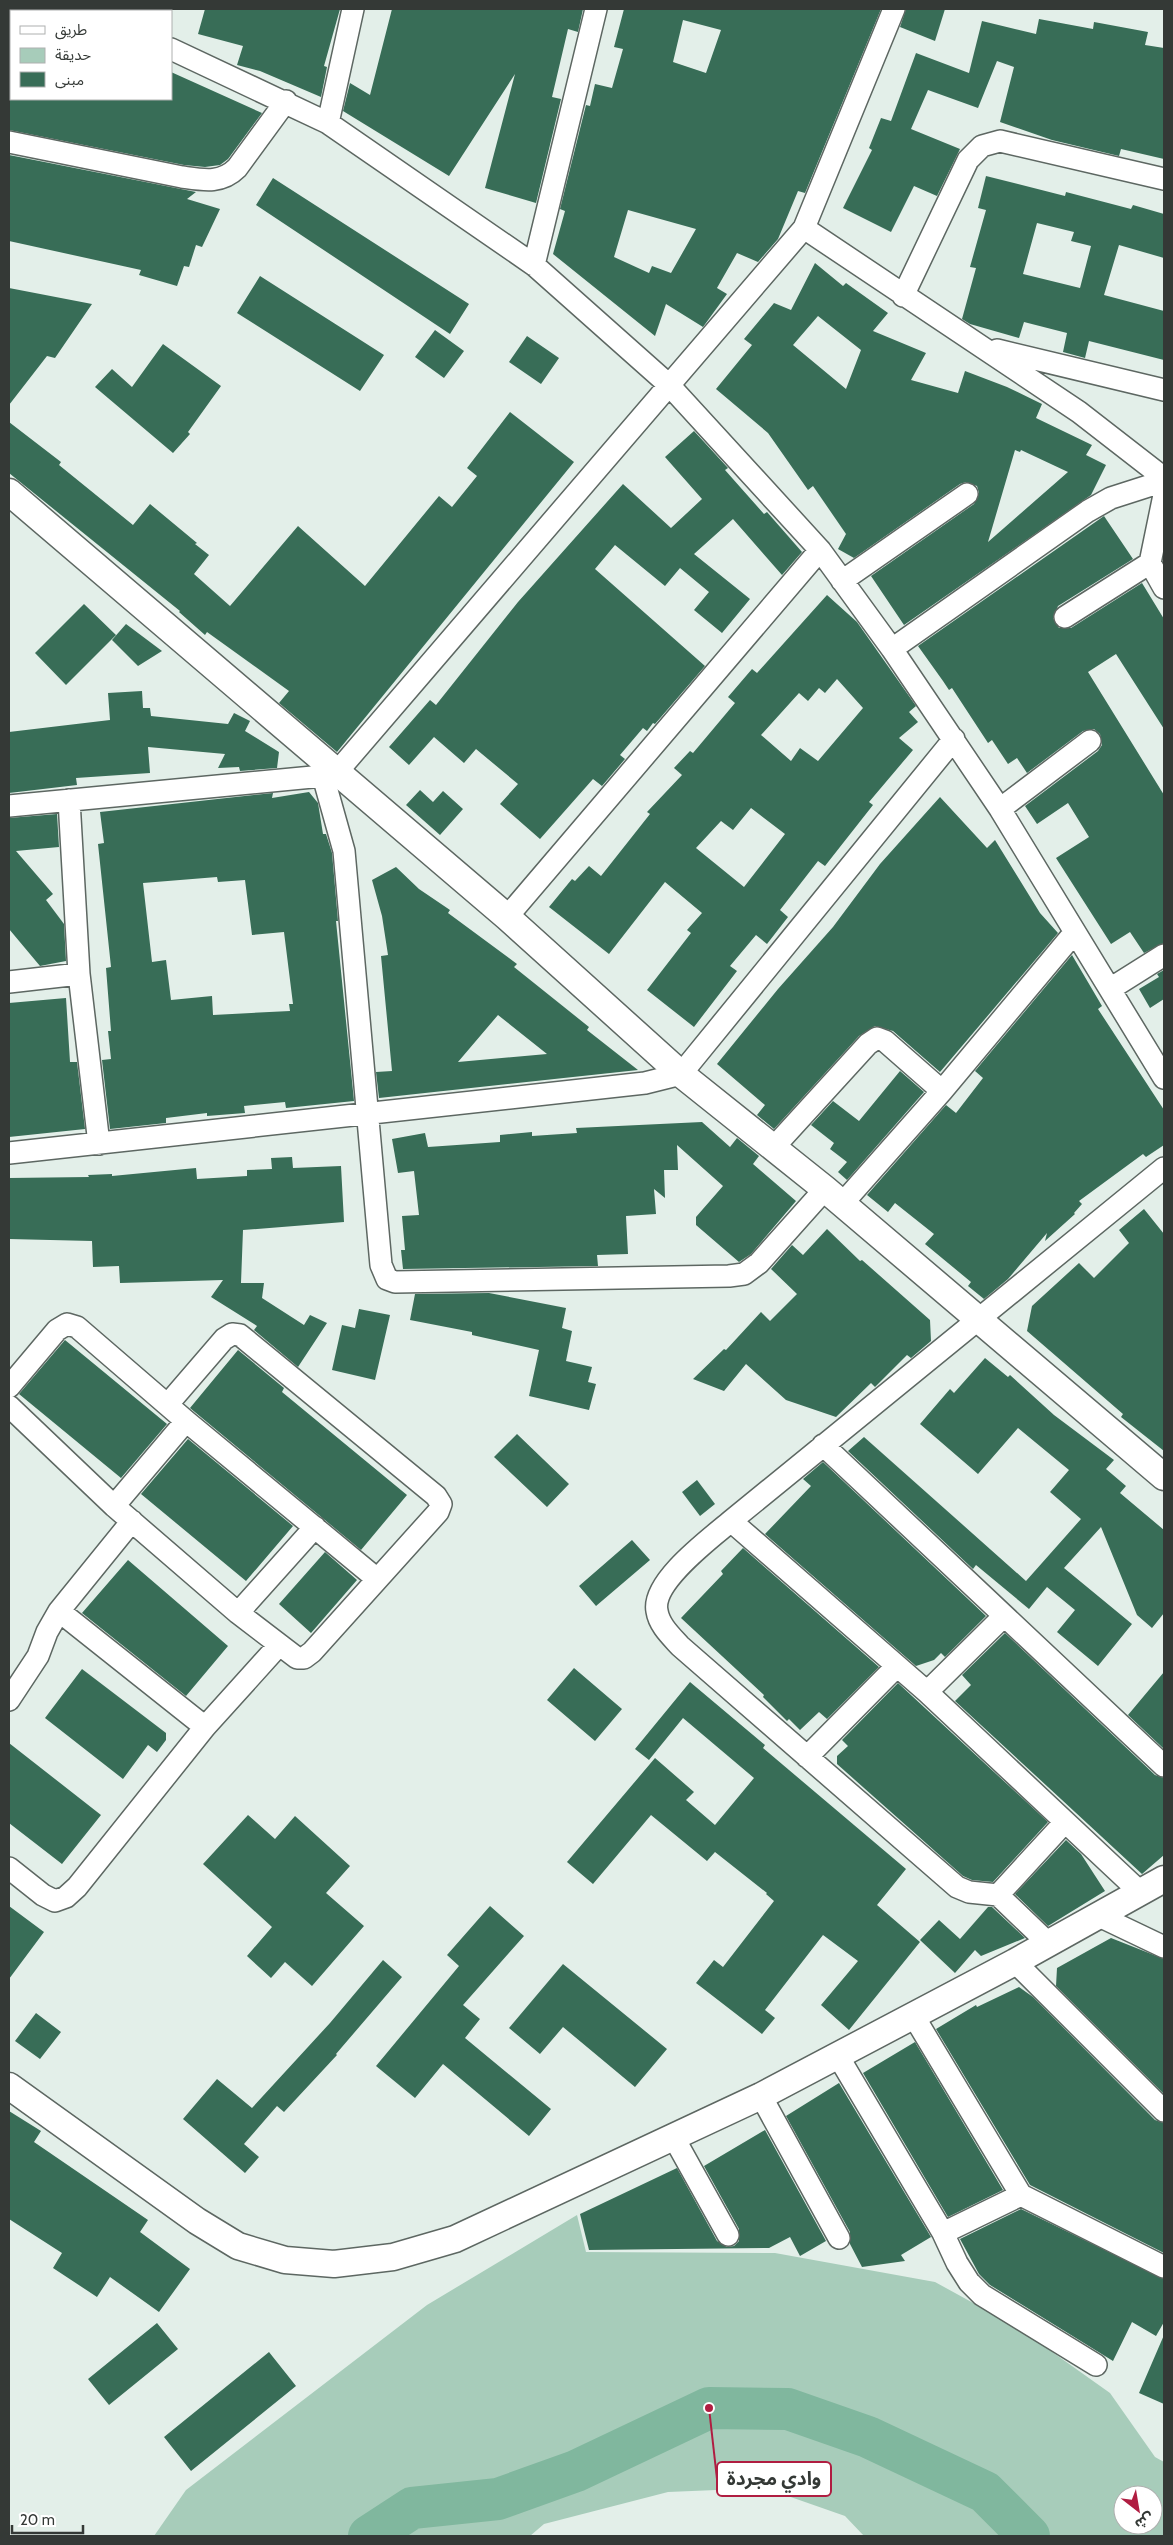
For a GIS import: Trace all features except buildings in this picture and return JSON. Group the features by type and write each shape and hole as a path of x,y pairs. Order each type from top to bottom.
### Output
{"street":[{"path":"328,123 353,9"},
{"path":"534,265 596,9"},
{"path":"9,806 330,774 804,228 894,9"},
{"path":"172,49 286,101 328,123 534,265 669,385 820,550 892,650 1000,809 1164,1078"},
{"path":"9,142 182,177 219,180 230,175 237,168 286,101"},
{"path":"903,296 968,160 982,146 1000,141 1164,178"},
{"path":"804,228 1079,412 1164,479"},
{"path":"983,347 1164,390"},
{"path":"892,650 1088,510 1111,498 1164,479"},
{"path":"9,492 330,774 507,917 680,1074 774,1146 981,1318 1164,1476"},
{"path":"842,582 967,494"},
{"path":"1164,495 1150,563 1164,588"},
{"path":"507,917 820,550"},
{"path":"1064,617 1150,563"},
{"path":"9,1153 645,1084 680,1074 954,739"},
{"path":"1000,809 1090,741"},
{"path":"330,774 344,851 381,1265 387,1279 395,1282 744,1274 759,1263 834,1196 942,1092 1075,932"},
{"path":"69,800 78,974 99,1144"},
{"path":"1110,989 1164,955"},
{"path":"9,982 78,974"},
{"path":"774,1146 868,1044 877,1038 885,1040 942,1092"},
{"path":"1047,1942 998,1895 969,1892 957,1887 680,1646 665,1630 656,1610 661,1589 676,1569 731,1521 1164,1168"},
{"path":"9,1387 56,1330 67,1324 77,1327 186,1421 377,1578"},
{"path":"9,1406 114,1506 238,1613 297,1658 304,1658 312,1652 438,1512 441,1504 436,1496 240,1335 232,1334 224,1339 168,1404"},
{"path":"114,1506 186,1421"},
{"path":"823,1445 1164,1766"},
{"path":"9,1700 38,1656 47,1632 59,1611 132,1521"},
{"path":"731,1521 896,1667 927,1692 1140,1892"},
{"path":"238,1613 315,1528"},
{"path":"59,1611 204,1728"},
{"path":"927,1692 1004,1616"},
{"path":"9,1868 43,1895 55,1901 66,1897 77,1887 204,1728 279,1645"},
{"path":"807,1757 896,1667"},
{"path":"998,1895 1065,1822"},
{"path":"9,2086 197,2221 238,2246 285,2260 334,2264 393,2257 455,2239 761,2096 1015,1962 1047,1942 1164,1879"},
{"path":"1098,1915 1164,1947"},
{"path":"1015,1962 1164,2111"},
{"path":"913,2015 1021,2195 1164,2267"},
{"path":"838,2056 943,2233 969,2282 982,2295 1096,2365"},
{"path":"761,2096 838,2238"},
{"path":"674,2138 728,2235"},
{"path":"943,2233 1021,2195"}],"green space":[{"path":"577,2215 586,2252 775,2253 935,2282 1017,2327 1110,2393 1155,2457 1164,2462 1164,2536 864,2536 845,2516 765,2488 668,2492 544,2524 530,2536 154,2536 186,2490 427,2305"}],"waterway":[{"path":"369,2536 412,2508 498,2499 576,2471 709,2408 788,2409 868,2437 985,2492 1029,2536"}],"place":[{"name":"وادي مجردة","path":"709,2408"}]}
